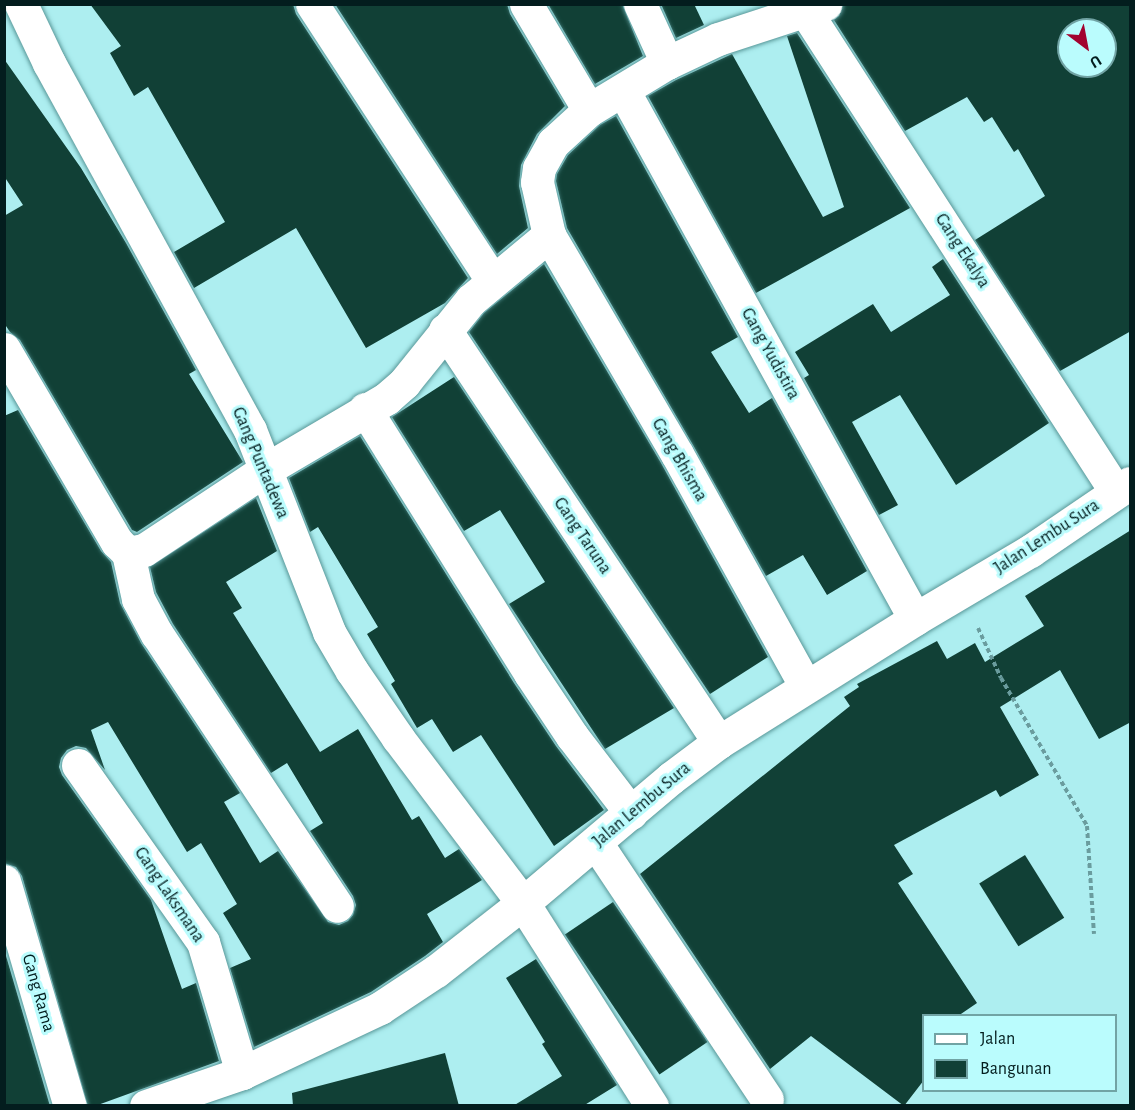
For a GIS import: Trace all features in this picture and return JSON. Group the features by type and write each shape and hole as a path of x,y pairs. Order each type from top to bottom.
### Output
{"street":[{"name":"Gang Puntadewa","path":"21,4 49,63 250,430 329,632 352,671 398,738 523,903 652,1106"},
{"path":"312,4 491,279"},
{"path":"526,4 589,110"},
{"path":"640,4 667,63"},
{"name":"Gang Bhisma","path":"806,687 671,444 549,235 537,182 539,168 553,143 589,110 743,16 815,8"},
{"name":"Gang Ekalya","path":"815,8 1123,487"},
{"name":"Gang Yudistira","path":"623,90 915,619"},
{"path":"128,553 144,550 265,470 387,398 423,362 445,330 492,281 549,235"},
{"name":"Gang Taruna","path":"445,330 719,742"},
{"path":"4,349 108,528 128,553 136,592 157,634 337,906"},
{"path":"365,409 530,673 572,736 631,813"},
{"name":"Jalan Lembu Sura","path":"146,1106 242,1073 380,1008 436,971 523,903 671,778 719,742 915,619 1030,551 1123,487"},
{"name":"Gang Laksmana","path":"78,765 203,942 242,1073"},
{"path":"596,843 767,1099"},
{"name":"Gang Rama","path":"4,881 70,1106"}],"path":[{"path":"962,592 1001,678 1087,826 1094,934"}],"building":[{"path":"90,4 293,4 296,14 468,278 445,303 366,348 296,228 194,288 174,252 225,222 148,87 134,96 110,53 121,46"},
{"path":"335,4 507,4 510,14 565,106 537,134 521,165 519,186 528,228 497,254"},
{"path":"548,4 622,4 643,56 595,84"},
{"path":"661,4 694,4 704,25 676,38"},
{"path":"843,4 1131,4 1131,331 1060,371 975,240 1045,196 1018,149 1014,152 992,117 984,122 967,97 905,131 834,20 839,16"},
{"path":"797,33 910,208 756,293 648,96 732,54 823,217 844,207 787,36"},
{"path":"4,59 81,168 126,243 196,370 189,374 243,462 137,532 132,530 20,340 4,323 4,216 23,205 4,176"},
{"path":"616,116 738,337 711,352 749,413 772,398 867,571 827,595 803,555 766,576 567,228 556,181 557,174 568,155 600,125"},
{"path":"943,259 1049,423 956,485 900,395 852,422 898,505 879,515 804,378 809,375 795,352 873,304 891,332 950,295 932,267"},
{"path":"544,264 661,463 768,657 710,694 469,332 484,313"},
{"path":"454,377 674,708 605,749 509,604 545,582 500,510 464,531 392,417"},
{"path":"18,410 101,551 111,562 120,603 141,643 240,793 224,802 260,863 278,851 328,922 339,925 348,921 353,915 356,905 353,896 310,831 323,823 287,763 271,773 173,624 156,592 150,567 256,498 277,551 226,582 242,608 233,613 320,752 358,729 412,820 419,816 445,858 459,849 482,880 427,914 443,942 425,956 371,992 254,1047 230,968 251,959 223,913 237,904 201,843 187,852 108,722 91,730 105,770 86,748 76,746 67,750 61,758 59,767 62,775 151,900 182,989 196,983 219,1061 95,1106 88,1106 22,876 16,867 4,863 4,416"},
{"path":"360,436 514,683 556,746 604,810 554,846 481,735 453,752 432,719 417,728 391,684 395,681 367,634 378,627 318,527 310,532 289,478"},
{"path":"1131,530 1131,722 1099,739 1060,670 1000,707 1039,775 1000,797 996,790 894,845 913,874 898,883 977,1003 961,1014 922,1014 922,1083 904,1106 811,1036 770,1069 640,874 850,706 844,697 859,687 857,684 937,641 947,659 975,643 985,662 1044,626 1025,596"},
{"path":"1025,855 1064,918 1018,946 979,884"},
{"path":"613,902 708,1042 659,1075 565,934"},
{"path":"4,949 50,1106 4,1106"},
{"path":"536,959 617,1085 583,1106 513,1106 562,1076 542,1044 545,1042 506,978"},
{"path":"445,1053 459,1106 293,1106 292,1093"}]}
